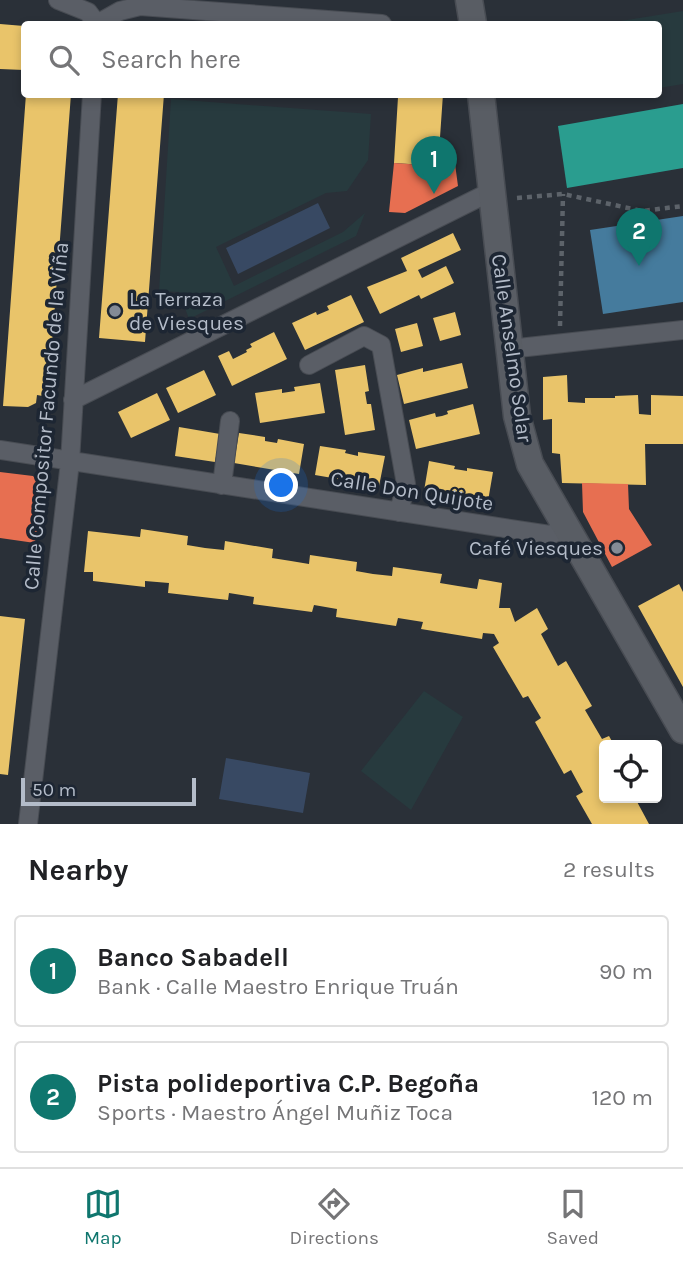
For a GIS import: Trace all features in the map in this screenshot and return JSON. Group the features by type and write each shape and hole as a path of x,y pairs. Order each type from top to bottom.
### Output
{"main road":[{"path":"469,0 472,21"},
{"name":"Calle Anselmo Solar","path":"482,98 500,195 509,349 517,416 530,464 683,730"}],"street":[{"path":"58,0 88,12 95,21"},
{"path":"102,21 120,11 140,6 342,21"},
{"name":"Calle Compositor Facundo de la Viña","path":"28,824 70,462 92,98"},
{"path":"73,400 500,195"},
{"path":"509,349 683,330"},
{"path":"309,365 364,336 381,345 405,484 399,512"},
{"path":"222,485 230,421"},
{"name":"Calle Don Quijote","path":"0,450 550,535 566,528"}],"path":[{"path":"500,195 563,194 642,211 683,206"},
{"path":"560,342 563,194"}],"green space":[{"path":"683,11 683,84 662,88 662,21 621,21"},
{"path":"171,99 371,114 368,160 347,191 326,193 216,247 234,286 343,232 365,213 356,236 189,319 179,292 159,291"},
{"path":"424,691 463,717 411,810 361,771"}],"water":[{"path":"318,203 330,228 238,274 226,248"},
{"path":"226,758 310,773 303,813 219,799"}],"building: Homes":[{"path":"0,24 21,26 21,70 0,69"},
{"path":"26,98 71,98 48,397 37,395 36,403 28,407 3,406"},
{"path":"118,98 164,98 145,342 99,338"},
{"path":"398,98 443,98 438,166 394,163"},
{"path":"453,233 461,250 418,270 422,278 446,266 454,283 421,299 419,295 380,314 367,287 407,271 401,258"},
{"path":"351,295 364,322 305,350 292,323 316,312 317,315 329,310 327,306"},
{"path":"455,312 461,335 440,341 433,318"},
{"path":"417,323 423,346 401,352 395,329"},
{"path":"274,332 287,359 232,386 218,356 229,351 233,359 247,352 246,350 252,347 250,344"},
{"path":"462,363 468,388 404,404 397,375 423,368 423,372"},
{"path":"365,365 369,391 365,392 367,404 371,404 375,430 345,435 335,370"},
{"path":"204,370 216,395 178,413 166,388"},
{"path":"567,375 568,402 585,403 585,398 638,395 639,414 651,415 651,395 683,396 683,444 645,444 646,485 562,483 560,454 552,453 552,419 543,420 543,377"},
{"path":"320,383 325,413 260,423 255,393 282,389 282,393 295,391 294,387"},
{"path":"157,393 170,420 131,438 118,412"},
{"path":"473,404 480,434 416,449 409,420 435,413 436,417 442,416 448,414 447,411"},
{"path":"179,427 220,434 215,462 175,456"},
{"path":"239,433 265,437 265,441 277,443 278,439 304,444 299,474 234,463"},
{"path":"320,446 346,450 345,453 358,456 358,452 385,456 379,486 315,475"},
{"path":"429,461 455,466 454,469 493,472 488,501 424,491"},
{"path":"141,529 188,536 187,545 224,550 225,541 273,549 272,558 309,564 310,555 357,562 356,571 373,574 392,576 393,567 442,574 440,583 477,589 479,579 502,583 499,608 510,608 515,622 537,608 548,629 541,634 558,666 566,661 592,706 585,710 602,739 609,736 611,740 599,740 599,803 638,803 649,824 592,824 576,796 583,792 571,770 564,774 535,722 541,718 528,696 523,698 493,647 499,643 494,634 483,633 482,639 421,629 423,622 398,618 396,626 336,617 337,609 314,605 312,612 253,604 254,597 229,593 228,600 168,593 169,583 145,581 145,587 93,581 93,572 84,572 88,531 140,537"},
{"path":"679,584 683,592 683,687 638,606"},
{"path":"0,616 25,619 8,775 0,774"}],"building: Shops":[{"path":"439,147 453,149 458,186 405,213 389,212 394,163 438,166"},
{"path":"0,472 33,476 43,489 35,543 0,538"},
{"path":"582,483 628,484 629,509 652,545 612,567 583,512"}],"building: Schools":[{"path":"683,104 683,168 567,188 558,126"}],"building: Public":[{"path":"683,216 683,302 603,314 590,230"}],"place":[{"name":"Banco Sabadell","path":"434,194"},
{"name":"Pista polideportiva C.P. Begoña","path":"639,266"},
{"name":"La Terraza de Viesques","path":"115,311"},
{"name":"Café Viesques","path":"617,548"}]}
